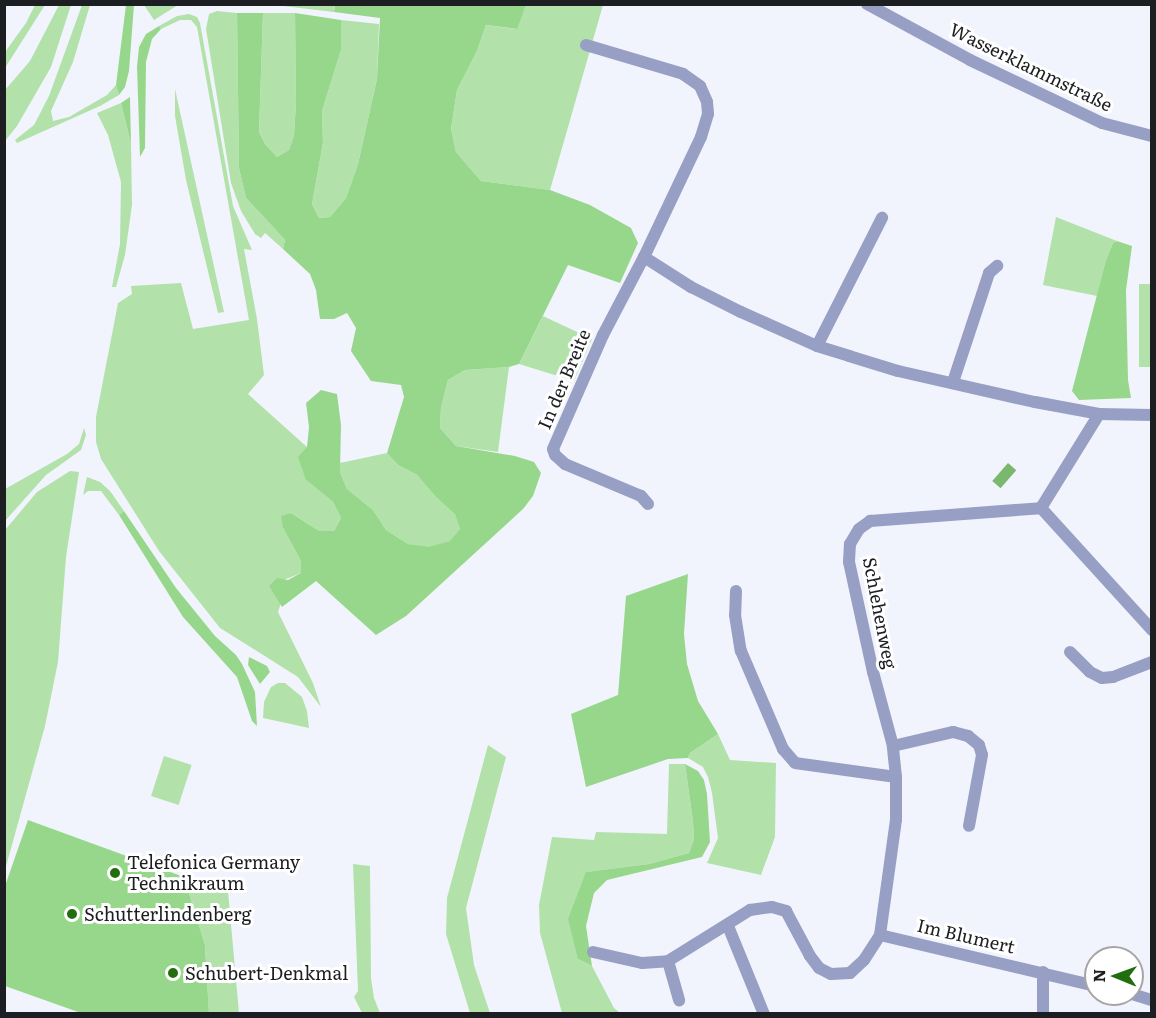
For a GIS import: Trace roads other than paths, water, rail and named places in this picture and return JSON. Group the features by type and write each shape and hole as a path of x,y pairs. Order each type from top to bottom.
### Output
{"street":[{"name":"Wasserklammstraße","path":"867,4 970,60 1102,123 1152,136"},
{"name":"In der Breite","path":"586,45 683,74 699,86 707,102 708,114 701,137 644,257 603,334 554,449 555,455 565,464 641,496 648,504"},
{"path":"817,346 882,218"},
{"path":"644,257 691,287 817,346 898,370 1099,414 1152,415"},
{"path":"952,382 989,273 997,266"},
{"path":"1099,414 1041,508 1152,630"},
{"name":"Schlehenweg","path":"896,777 893,746 852,579 849,553 853,536 870,521 1041,508"},
{"path":"593,952 642,963 668,961 729,926 750,910 780,908 791,917 810,956 819,968 831,974 850,973 864,960 880,935 896,820 896,777 795,763 783,749 741,651 735,615 736,591"},
{"path":"1070,652 1090,672 1102,678 1113,677 1152,662"},
{"path":"893,746 952,732 968,736 979,745 982,755 969,826"},
{"path":"729,926 764,1014"},
{"name":"Im Blumert","path":"880,935 1084,983"},
{"path":"668,961 679,999"},
{"path":"1043,972 1043,1014"}],"place":[{"name":"Telefonica Germany Technikraum","path":"115,873"},
{"name":"Schutterlindenberg","path":"72,914"},
{"name":"Schubert-Denkmal","path":"173,973"}]}
